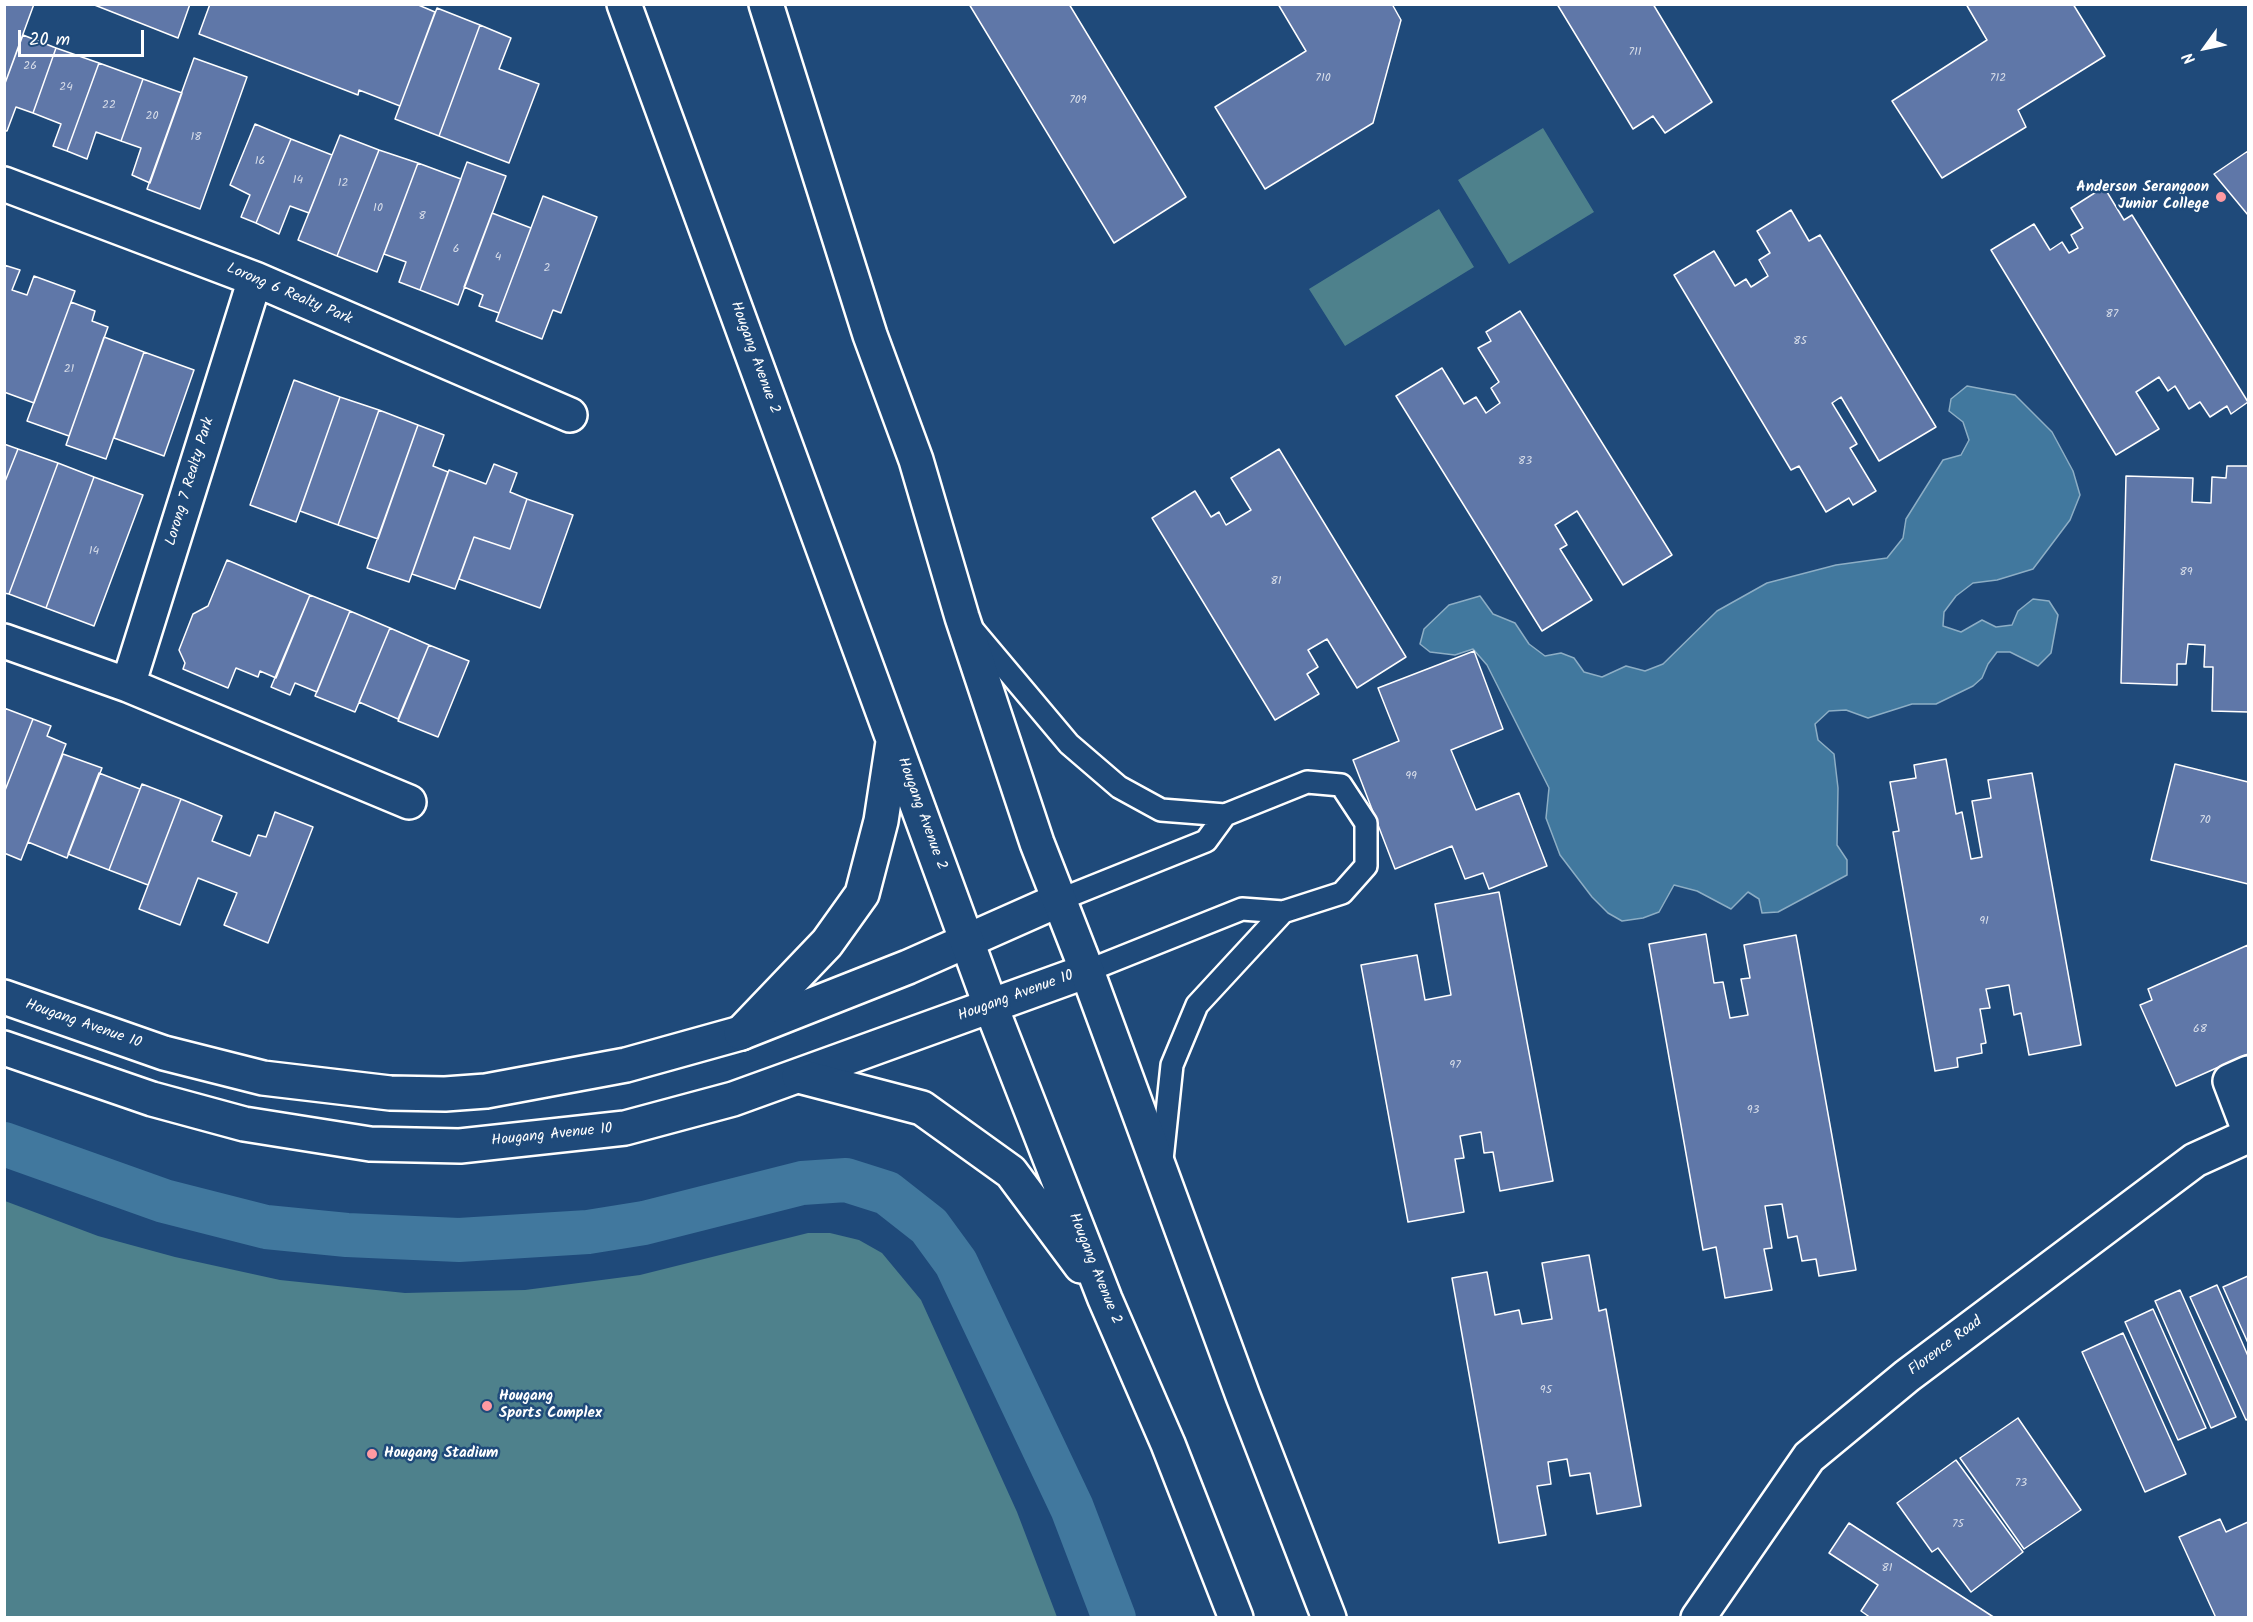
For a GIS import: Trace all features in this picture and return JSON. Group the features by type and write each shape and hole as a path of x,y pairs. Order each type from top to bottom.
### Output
{"main road":[{"name":"Hougang Avenue 2","path":"624,4 992,1007 1105,1299 1168,1444 1236,1617"},
{"path":"766,4 870,335 916,460 962,617 1037,843 1088,971 1243,1396 1329,1617"},
{"name":"Lorong 6 Realty Park","path":"4,184 255,279 570,415"},
{"name":"Lorong 7 Realty Park","path":"128,685 255,279"},
{"path":"4,641 128,685 409,802"},
{"path":"741,1033 827,943 862,894 881,820 894,736"},
{"name":"Hougang Avenue 10","path":"4,997 164,1053 263,1078 390,1093 445,1094 486,1091 626,1065 741,1033 968,941 1059,900"},
{"name":"Hougang Avenue 10","path":"4,1048 152,1099 244,1124 370,1144 460,1146 625,1128 733,1099 1088,971"},
{"path":"2248,1073 2230,1081 2248,1128"},
{"path":"800,1076 922,1108 1011,1172 1105,1299"},
{"name":"Florence Road","path":"1698,1617 1809,1457 1907,1376 2195,1160 2248,1136"}],"lane":[{"path":"962,617 1069,744 1119,787 1161,810 1225,815 1306,783 1341,785 1366,823 1366,866 1342,893 1283,912 1242,909 1088,971"},
{"path":"1059,900 1206,841 1225,815"},
{"path":"1161,1168 1172,1065 1197,1005 1283,912"}],"green space":[{"path":"1543,128 1594,212 1509,264 1458,180"},
{"path":"1439,209 1474,267 1345,346 1309,289"},
{"name":"Hougang Stadium","path":"5,1201 98,1236 175,1257 280,1280 405,1293 525,1290 640,1275 808,1233 830,1233 859,1240 882,1253 921,1300 1017,1512 1057,1617 5,1617"}],"water":[{"path":"1967,386 2015,395 2052,432 2073,471 2080,495 2070,520 2033,569 1997,580 1973,583 1956,596 1944,612 1943,626 1961,632 1982,620 1996,627 2012,625 2018,611 2033,599 2049,601 2058,615 2051,653 2038,666 2010,652 1997,652 1982,678 1973,686 1936,704 1912,704 1868,718 1846,710 1829,711 1815,724 1818,740 1834,754 1838,788 1837,845 1847,860 1847,875 1778,912 1762,913 1759,899 1748,892 1731,909 1697,891 1674,885 1659,912 1643,918 1622,921 1608,913 1592,897 1560,855 1546,818 1549,788 1487,665 1473,649 1455,655 1430,652 1420,644 1424,629 1449,605 1480,596 1493,614 1515,623 1529,644 1545,656 1561,653 1574,658 1584,672 1602,677 1626,666 1645,671 1663,664 1717,611 1767,583 1836,565 1887,558 1903,538 1906,519 1943,460 1961,455 1969,440 1963,422 1949,411 1951,399"}],"building":[{"path":"4,4 34,4 4,86"},
{"path":"92,4 190,4 178,38"},
{"path":"210,4 416,4 435,12 400,106 359,90 358,95 199,34"},
{"path":"969,4 1069,4 1186,197 1114,243"},
{"path":"1278,4 1392,4 1401,20 1373,123 1265,189 1215,107 1306,51"},
{"path":"1557,4 1653,4 1712,102 1665,133 1653,116 1633,129"},
{"path":"1966,4 2073,4 2105,56 2018,110 2026,127 1942,178 1892,101 1987,40"},
{"path":"437,8 480,25 439,136 395,119"},
{"path":"480,25 511,38 499,69 539,84 509,163 439,136"},
{"path":"23,35 56,48 33,113 16,107 7,131 4,131 4,86"},
{"path":"56,48 99,63 67,151 53,146 61,124 33,113"},
{"path":"194,58 247,77 200,209 147,189"},
{"path":"99,63 143,79 121,141 96,132 87,159 67,151"},
{"path":"143,79 182,93 150,183 132,175 141,148 121,141"},
{"path":"255,124 291,139 256,223 241,217 250,195 230,185"},
{"path":"340,135 379,150 337,256 298,240"},
{"path":"291,139 332,155 309,213 290,206 279,234 256,223"},
{"path":"379,150 418,163 377,272 337,256"},
{"path":"2248,151 2248,215 2214,174"},
{"path":"467,162 506,176 458,305 420,290"},
{"path":"418,163 461,179 420,290 399,282 406,262 384,254"},
{"path":"2104,187 2124,220 2132,215 2248,402 2231,414 2227,406 2210,417 2200,402 2189,409 2175,386 2168,391 2159,377 2136,392 2159,429 2116,455 1991,250 2034,224 2050,250 2062,242 2069,253 2078,248 2071,235 2083,228 2071,208"},
{"path":"543,196 597,217 561,313 553,310 542,339 496,321"},
{"path":"1791,210 1809,241 1820,235 1936,427 1879,461 1841,397 1832,403 1857,444 1850,448 1876,491 1853,505 1849,498 1826,512 1799,466 1791,470 1674,275 1714,251 1735,286 1746,279 1751,287 1768,276 1759,260 1770,253 1757,231"},
{"path":"492,213 531,228 499,313 479,306 483,295 464,287"},
{"path":"4,265 20,270 12,290 27,295 34,276 75,291 34,403 4,392"},
{"path":"71,302 95,311 92,321 108,327 69,436 27,421"},
{"path":"1520,311 1672,555 1623,585 1577,511 1555,525 1567,545 1560,549 1592,600 1542,631 1396,396 1442,368 1464,404 1476,397 1486,413 1500,403 1491,388 1499,382 1478,348 1491,341 1486,332"},
{"path":"104,337 144,352 106,459 66,445"},
{"path":"144,352 194,370 164,456 114,438"},
{"path":"294,380 340,397 296,522 250,505"},
{"path":"340,397 379,410 338,525 300,511"},
{"path":"379,410 418,425 378,539 338,525"},
{"path":"418,425 444,435 433,466 448,472 409,582 367,568"},
{"path":"4,444 18,449 4,484"},
{"path":"18,449 58,463 9,594 4,593 4,484"},
{"path":"1279,449 1406,657 1357,688 1327,639 1308,650 1318,667 1307,674 1319,694 1275,720 1152,518 1195,491 1211,517 1219,512 1226,525 1251,510 1231,478"},
{"path":"58,463 94,477 46,608 9,594"},
{"path":"494,464 517,473 510,492 527,499 510,549 474,537 455,589 412,574 449,470 486,484"},
{"path":"2227,466 2248,466 2248,712 2212,711 2213,667 2204,667 2205,645 2188,644 2186,664 2177,664 2177,685 2121,683 2126,476 2193,478 2192,502 2211,503 2212,477 2226,478"},
{"path":"94,477 143,495 94,626 46,608"},
{"path":"527,499 573,515 540,608 459,579 474,537 510,549"},
{"path":"227,560 310,595 276,678 260,671 258,677 236,668 228,688 183,669 185,663 179,650 193,614 208,606"},
{"path":"310,595 350,611 317,692 295,683 290,695 271,687"},
{"path":"350,611 390,628 355,712 315,696"},
{"path":"390,628 429,645 398,719 359,702"},
{"path":"429,645 469,661 438,737 398,721"},
{"path":"1474,651 1503,729 1451,750 1476,810 1519,793 1547,866 1489,889 1483,873 1465,879 1452,846 1395,869 1353,760 1399,741 1378,688"},
{"path":"4,708 33,719 4,793"},
{"path":"33,719 51,726 47,736 66,744 21,860 4,853 4,793"},
{"path":"63,754 102,768 67,858 28,842"},
{"path":"1946,759 1956,814 1962,812 1971,859 1982,857 1972,801 1991,798 1988,780 2032,773 2081,1045 2029,1055 2021,1013 2014,1015 2009,985 1986,989 1990,1008 1980,1009 1986,1043 1981,1044 1982,1053 1957,1058 1958,1067 1935,1071 1893,832 1899,831 1890,782 1916,778 1914,765"},
{"path":"2175,764 2248,782 2248,884 2151,860"},
{"path":"99,773 140,789 109,870 68,854"},
{"path":"142,784 181,799 148,885 109,870"},
{"path":"181,799 222,816 212,841 250,856 258,835 266,837 275,812 313,827 268,943 224,925 237,893 198,878 180,925 139,909"},
{"path":"1499,892 1553,1181 1500,1191 1493,1152 1484,1153 1481,1132 1460,1136 1464,1158 1455,1159 1464,1212 1408,1222 1361,965 1417,955 1425,1000 1451,995 1435,904"},
{"path":"1706,934 1714,983 1723,982 1730,1018 1748,1015 1741,979 1750,978 1744,945 1796,935 1856,1270 1819,1276 1816,1259 1802,1261 1797,1236 1788,1238 1782,1204 1765,1206 1772,1248 1764,1249 1772,1290 1725,1298 1716,1247 1703,1250 1649,944"},
{"path":"2248,945 2248,1054 2176,1086 2140,1005 2152,1000 2148,989"},
{"path":"1589,1255 1599,1311 1606,1309 1641,1506 1597,1514 1590,1473 1570,1476 1567,1459 1548,1462 1551,1484 1537,1486 1546,1535 1499,1543 1452,1278 1487,1272 1495,1315 1519,1310 1522,1324 1552,1319 1542,1263"},
{"path":"2248,1276 2248,1343 2223,1287"},
{"path":"2217,1285 2248,1356 2248,1419 2246,1420 2190,1297"},
{"path":"2180,1290 2236,1417 2211,1428 2155,1301"},
{"path":"2153,1309 2206,1428 2178,1440 2125,1322"},
{"path":"2123,1333 2186,1474 2145,1492 2082,1352"},
{"path":"2018,1418 2081,1510 2024,1549 1960,1458"},
{"path":"1956,1460 2023,1552 1971,1592 1938,1548 1932,1552 1897,1503"},
{"path":"2220,1519 2226,1532 2248,1522 2248,1618 2216,1618 2179,1537"},
{"path":"1849,1523 1995,1618 1871,1618 1861,1611 1878,1585 1829,1553"}],"waterway":[{"path":"4,1144 164,1201 266,1227 347,1235 459,1240 588,1232 644,1223 802,1183 846,1180 887,1193 929,1226 956,1263 1072,1508 1114,1618"}],"place":[{"name":"Anderson Serangoon Junior College","path":"2221,197"},
{"name":"Hougang Sports Complex","path":"487,1406"},
{"name":"Hougang Stadium","path":"372,1454"}]}
